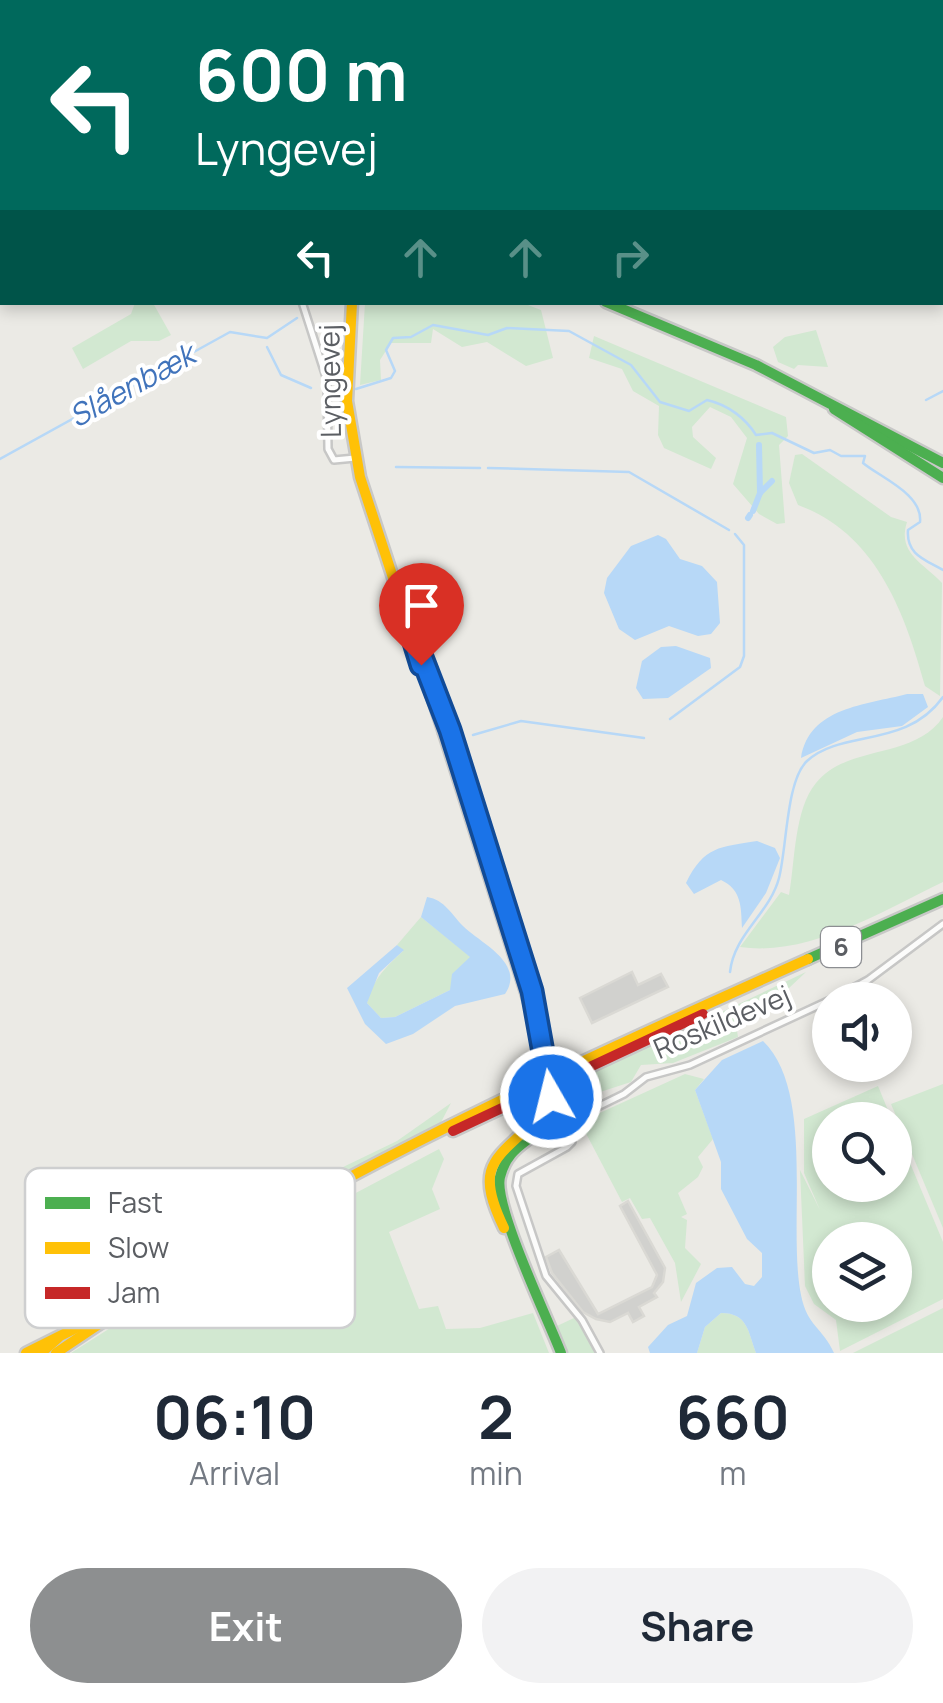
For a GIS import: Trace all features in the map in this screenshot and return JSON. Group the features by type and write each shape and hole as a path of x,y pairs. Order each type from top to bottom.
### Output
{"main road":[{"name":"Lyngevej","path":"352,305 347,400 355,458 526,980 546,1084"},
{"path":"614,305 712,344 943,459"},
{"path":"818,395 838,413 943,478"},
{"name":"Roskildevej","path":"546,1084 943,900"},
{"name":"Roskildevej","path":"546,1084 639,1037 739,994"},
{"path":"421,1144 546,1084"},
{"path":"546,1084 540,1117 502,1149 490,1175 492,1204 518,1254 559,1353"},
{"name":"6","path":"355,1177 546,1084"},
{"name":"6","path":"26,1353 72,1328"},
{"path":"56,1353 91,1328"},
{"path":"41,1353 65,1331"}],"street":[{"name":"Lyngevej","path":"303,305 326,380 328,448 334,460 355,458"},
{"name":"Roskildevej","path":"864,982 943,924"},
{"name":"Roskildevej","path":"600,1353 582,1320 540,1264 516,1186 518,1174 572,1142 569,1120 624,1094 646,1077 690,1065 812,1008"}],"green space":[{"path":"134,305 154,305 171,335 159,341 131,341 83,369 72,348 131,314"},
{"path":"365,305 528,305 541,310 553,358 526,366 487,342 462,347 433,329 431,343 391,343 380,360 381,380 360,385"},
{"path":"816,330 828,367 798,365 794,369 778,362 773,347 785,337"},
{"path":"594,336 786,417 788,436 779,445 785,523 777,524 759,514 733,484 747,438 731,417 710,407 692,427 693,437 716,458 711,469 664,448 658,435 659,406 633,391 622,369 589,358"},
{"path":"802,454 891,517 907,522 909,550 942,583 940,696 925,686 897,604 867,555 825,518 798,505 789,483 795,455"},
{"path":"943,717 943,882 819,938 793,945 740,947 781,892 789,895 799,821 816,783 845,762 915,740"},
{"path":"421,917 471,957 450,990 395,1017 381,1018 367,1003 373,987 403,951 397,945"},
{"path":"806,972 788,989 735,1018 738,1037 673,1063 641,1065 631,1082 557,1106 559,1089"},
{"path":"685,1074 704,1079 695,1090 713,1139 698,1157 703,1167 698,1177 678,1193 687,1214 681,1217 687,1220 685,1248 701,1264 681,1302 675,1263 650,1218 642,1219 630,1198 622,1202 580,1122"},
{"path":"943,1084 943,1228 912,1154 912,1102 896,1102"},
{"path":"878,1086 885,1102 842,1102"},
{"path":"451,1103 439,1126 355,1171 341,1168 397,1141"},
{"path":"812,1115 812,1192 804,1173 804,1119"},
{"path":"439,1149 444,1159 432,1189 440,1209 389,1232 419,1309 438,1306 446,1329 480,1328 533,1313 549,1353 71,1353 110,1328 355,1328 355,1193"},
{"path":"912,1168 943,1242 943,1299 912,1315 912,1222 812,1222 812,1300 805,1286 800,1170 812,1202 820,1210 817,1202 912,1202"},
{"path":"531,1268 557,1326 576,1317 597,1353 565,1353"},
{"path":"943,1308 943,1353 853,1353"},
{"path":"721,1313 742,1320 756,1353 697,1353 705,1327"},
{"path":"836,1322 897,1322 840,1351"}],"water":[{"path":"658,535 666,539 680,559 702,566 717,582 720,623 711,634 698,636 669,626 635,640 619,629 604,593 607,578 631,546"},
{"path":"676,646 710,658 711,668 668,698 643,699 636,688 642,661 661,647"},
{"path":"907,694 923,694 928,707 902,726 857,732 801,758 806,741 827,718"},
{"path":"757,841 775,848 780,858 766,893 742,928 739,900 728,884 721,880 694,894 686,883 699,862 714,850"},
{"path":"427,897 443,904 498,955 510,973 510,983 505,994 455,1006 413,1034 386,1044 365,1024 347,988 397,945 404,950 379,973 367,1003 381,1018 395,1017 450,990 452,974 470,957 421,917"},
{"path":"763,1041 779,1064 795,1126 801,1295 807,1314 834,1353 756,1353 742,1320 721,1313 705,1327 697,1353 650,1353 648,1347 668,1325 687,1316 696,1283 717,1268 732,1267 745,1284 754,1286 762,1277 762,1253 747,1239 721,1189 721,1162 695,1090 722,1060"}],"building":[{"path":"632,972 638,985 661,974 668,987 592,1023 580,998"},
{"path":"628,1201 665,1268 663,1282 654,1293 657,1297 639,1307 644,1316 633,1322 628,1313 610,1322 583,1312 552,1273 546,1257 559,1250 598,1314 652,1287 657,1275 620,1206"}],"waterway":[{"name":"Slåenbæk","path":"0,459 230,332 267,338 297,318"},
{"name":"Slåenbæk","path":"356,389 391,378 395,371 386,350 393,338 411,337 433,325 488,335 507,328 569,331 631,365 660,402 689,411 707,400 736,413 756,435 772,433 814,453 830,450 841,456 865,456 863,463 915,503 920,522 908,530 910,545 918,556 943,570"},
{"name":"Slåenbæk","path":"267,347 281,375 311,388"},
{"path":"926,400 943,391"},
{"path":"759,445 760,493"},
{"path":"396,467 480,468"},
{"path":"488,468 629,472 729,530"},
{"path":"753,511 760,493 772,481"},
{"path":"670,719 740,667 744,656 744,545 735,534"},
{"path":"730,972 738,946 779,878 791,799 800,770 821,751 911,724 943,697"},
{"path":"473,735 521,721 644,738"}],"traffic: fast":[{"path":"613,305 756,365 943,463"},
{"path":"834,409 943,478"},
{"path":"444,733 548,1062 549,1111 535,1134 506,1161 500,1191 513,1236 561,1353"},
{"path":"808,959 943,899"}],"traffic: slow":[{"path":"352,305 347,401 360,477 444,733"},
{"path":"420,648 476,814"},
{"path":"355,1174 519,1092 808,959"},
{"path":"504,1228 490,1189 490,1175 501,1153 539,1117 542,1074 533,1016"},
{"path":"26,1353 76,1328"},
{"path":"56,1353 94,1328"},
{"path":"41,1353 58,1338"}],"traffic: jam":[{"path":"453,1131 703,1014"}],"route":[{"path":"421,665 406,616 450,730 472,796 477,827 532,991 551,1097"}]}
